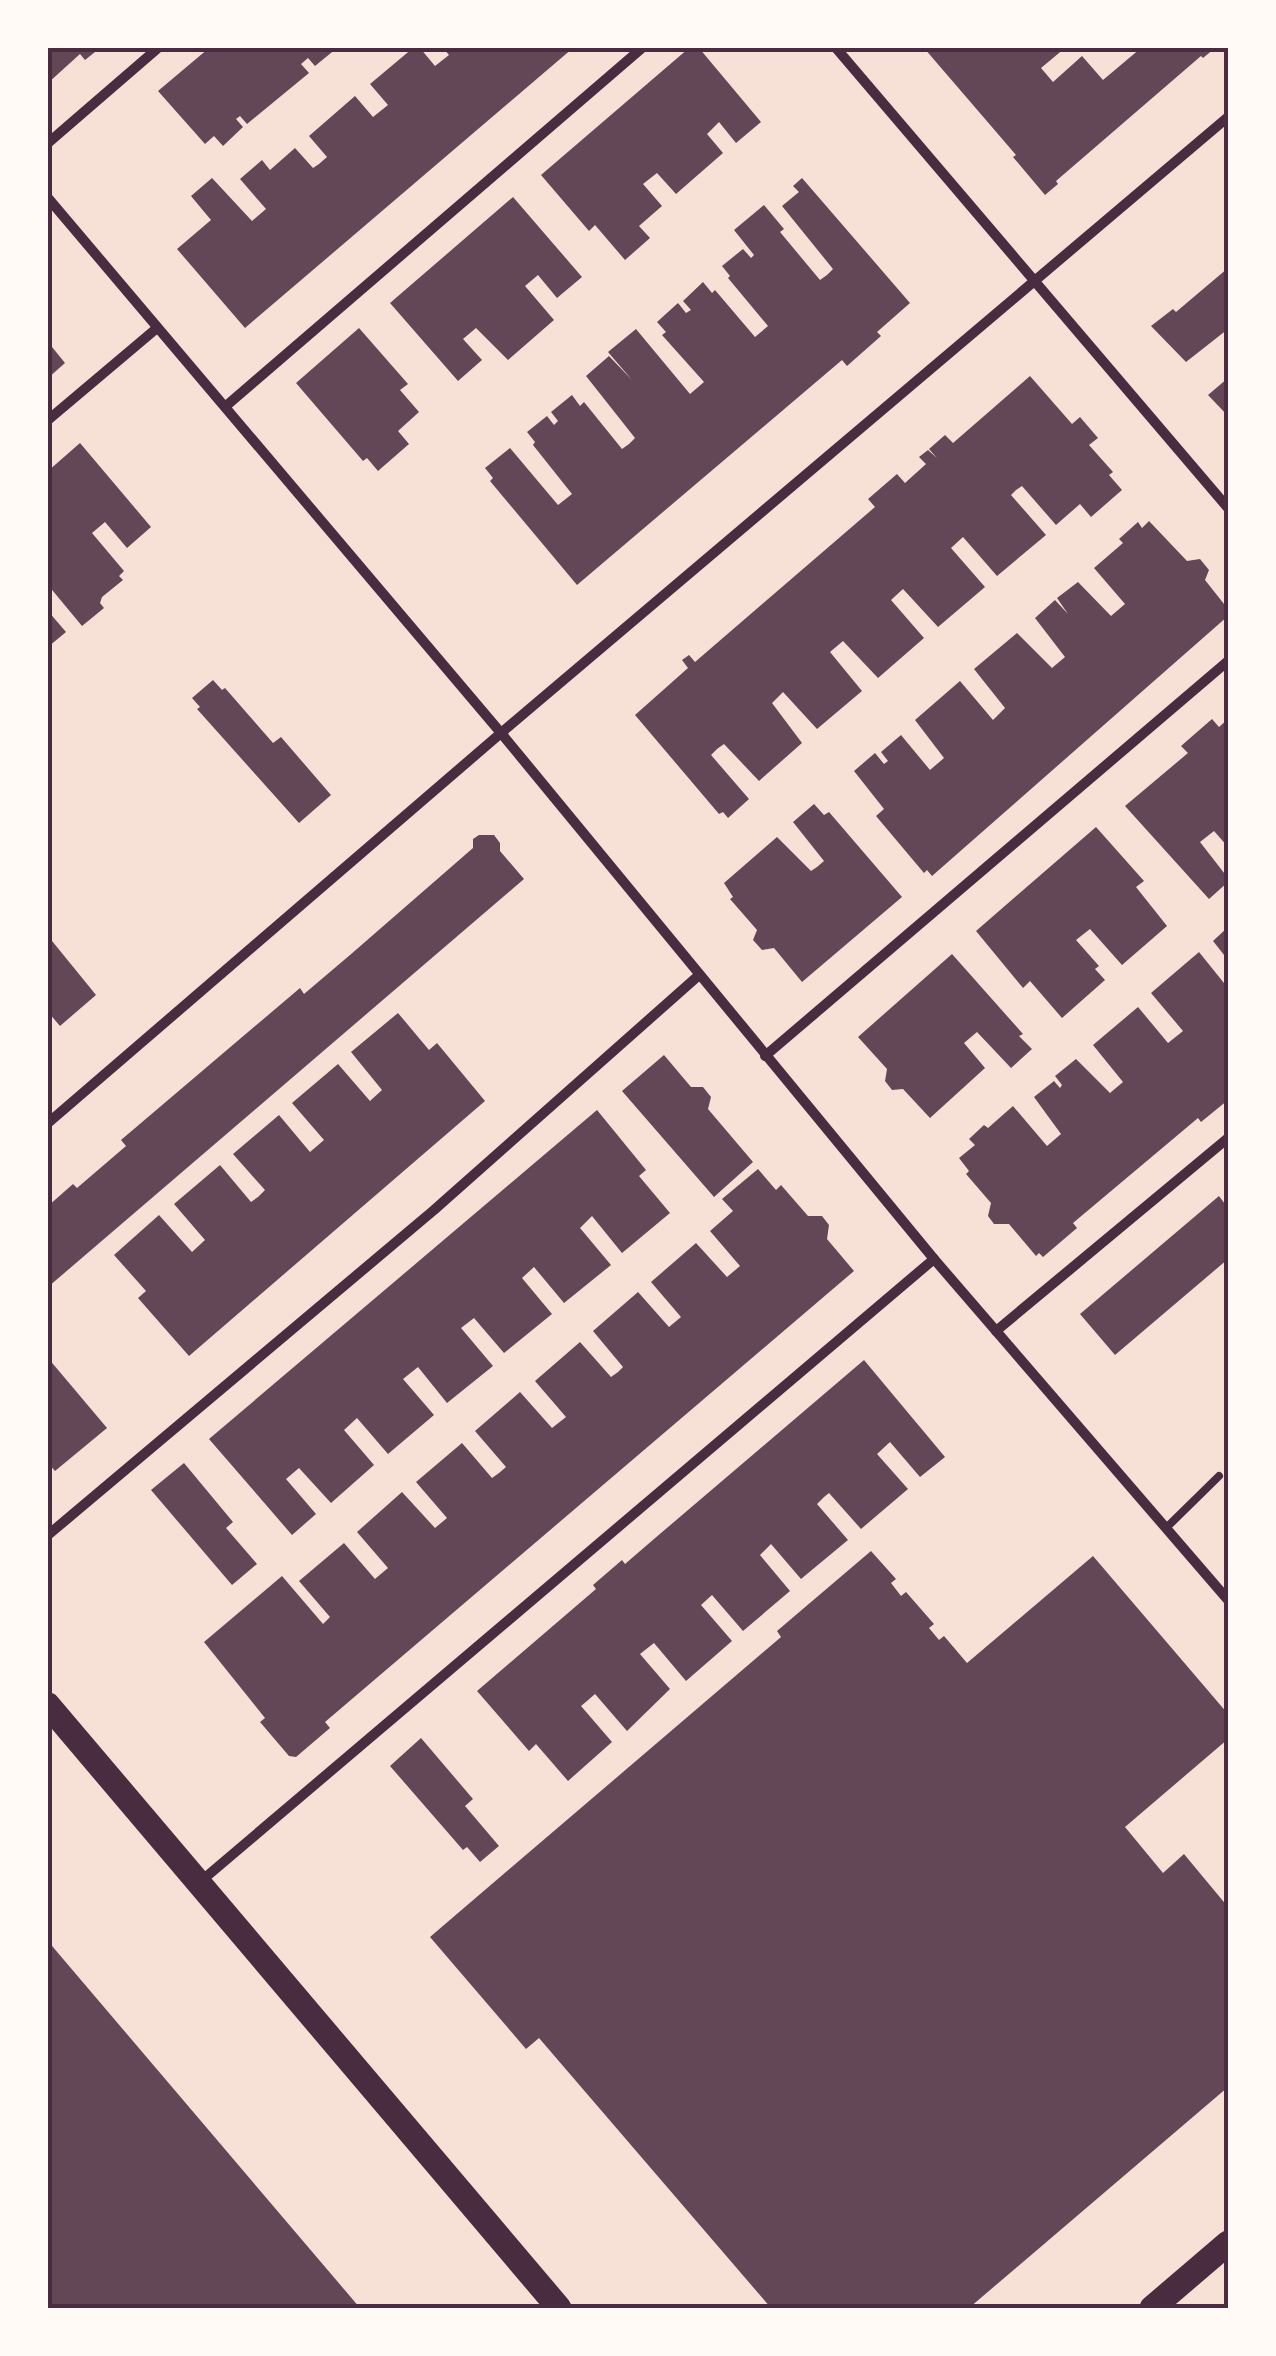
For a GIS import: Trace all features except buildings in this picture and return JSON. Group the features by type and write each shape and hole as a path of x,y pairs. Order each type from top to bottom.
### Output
{"main road":[{"path":"48,1705 559,2308"},
{"path":"1152,2308 1228,2243"}],"street":[{"path":"48,142 158,48"},
{"path":"226,406 642,48"},
{"path":"836,48 1228,508"},
{"path":"48,1123 502,732 1228,117"},
{"path":"48,198 502,732 698,976 934,1259 1228,1600"},
{"path":"48,420 157,328"},
{"path":"764,1056 1228,660"},
{"path":"48,1535 434,1210 698,976"},
{"path":"996,1331 1228,1138"},
{"path":"200,1882 934,1259"}],"lane":[{"path":"1166,1528 1218,1476"}]}
